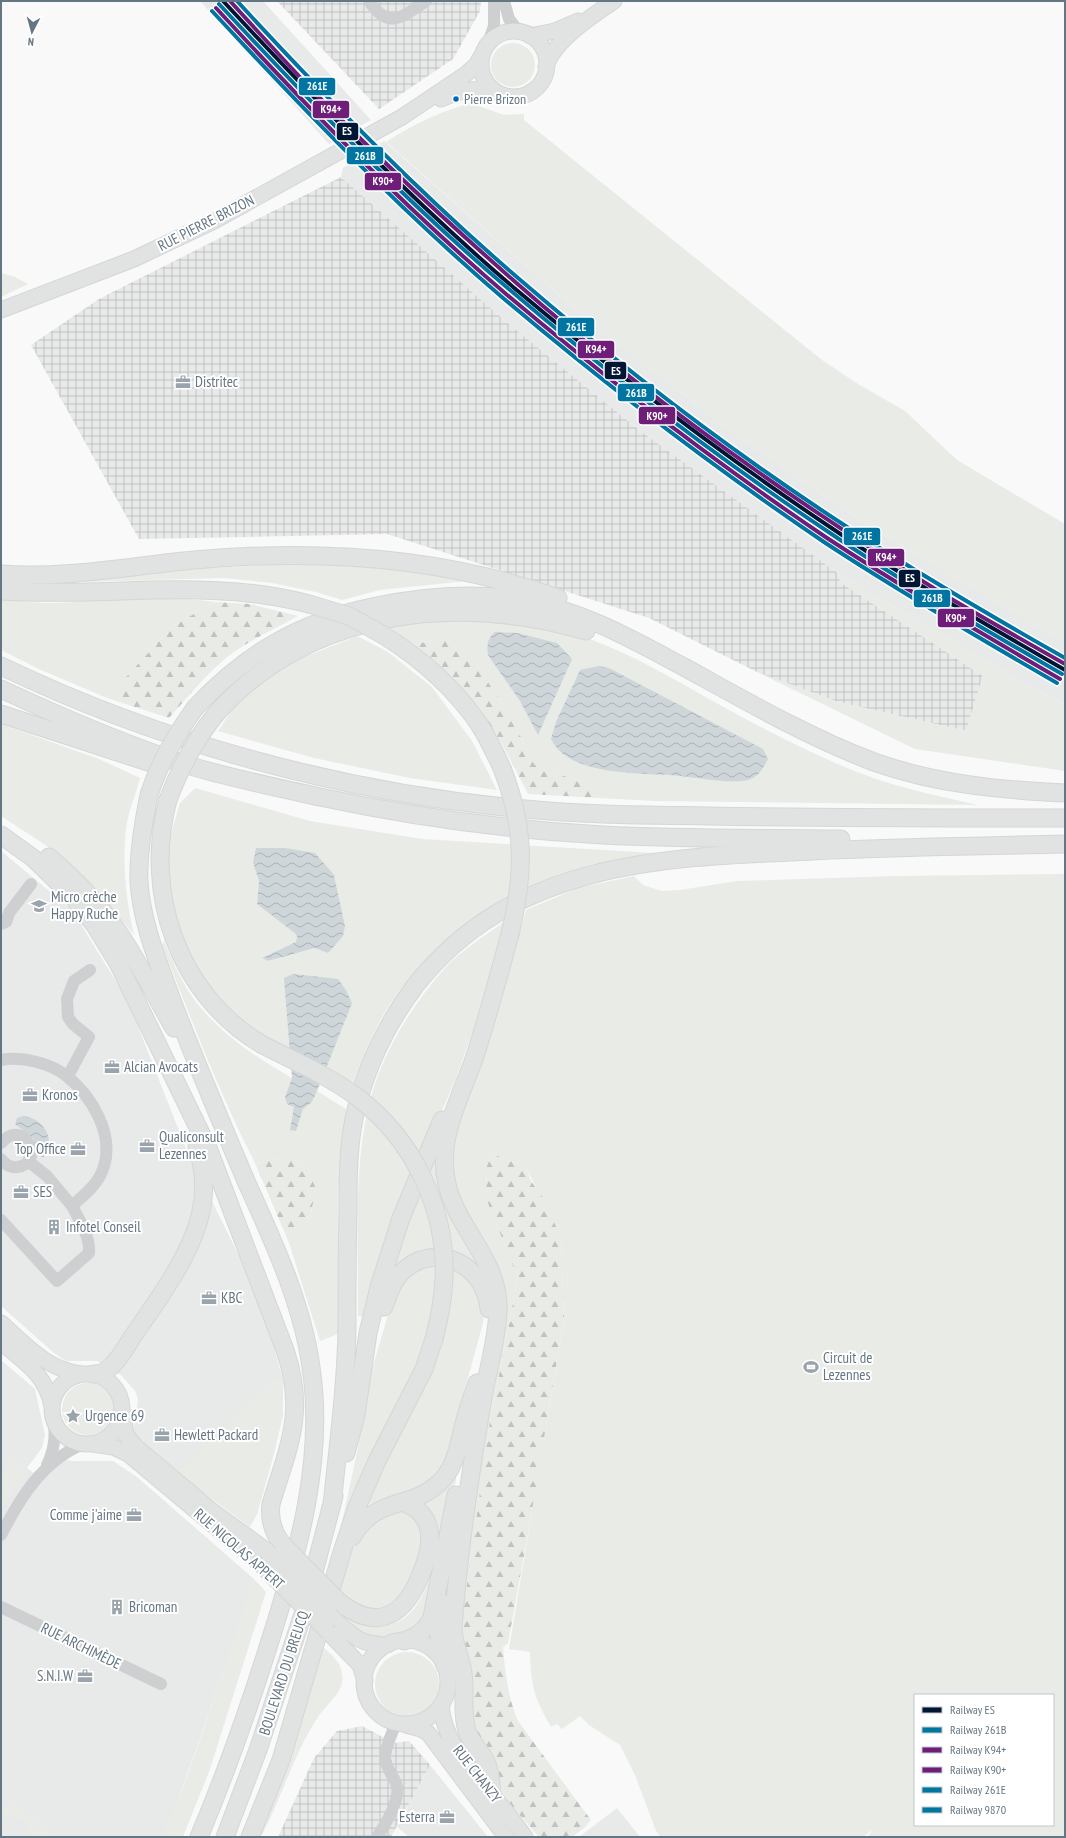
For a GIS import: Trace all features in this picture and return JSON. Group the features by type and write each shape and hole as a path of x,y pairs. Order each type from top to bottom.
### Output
{"highway":[{"path":"1,574 72,572 235,556 313,555 408,562 492,578 581,606 630,628 853,753"},
{"path":"1,591 52,593 222,590 276,595 349,616 386,636 415,656 455,694 479,724 502,768 514,802 519,824 521,845 518,894 510,934 475,1056 450,1123 444,1157 447,1185 451,1198 491,1272 498,1298 497,1321 482,1400 465,1508 454,1615 454,1640 463,1672 463,1711 465,1724 472,1741 489,1768 492,1795"},
{"path":"200,1075 158,964 143,909 140,884 140,846 143,824 149,795 164,755 177,733 195,708 214,688 263,650 289,635 326,619 391,603 424,598 461,596 497,598 552,607 616,632 768,713 853,753"},
{"path":"250,1837 281,1760 342,1552 357,1507 377,1462 424,1369 434,1340 441,1307 444,1281 442,1241 437,1216 430,1195 413,1159 404,1146 383,1120 357,1098 325,1076 261,1044 237,1028 215,1007 194,980 176,945 164,908 160,873 161,834 168,800 188,753 197,738 233,696 263,672 296,651 334,634 378,620 415,614 450,612 499,613 524,616 567,625 607,638 653,658 766,719 893,768 949,782 980,787 1065,793"},
{"path":"1,666 88,704 167,734 205,746 298,771 440,798 526,810 617,814 759,817 1065,818"},
{"path":"1,689 76,722 193,766 287,790 435,819 519,829 639,836 1065,843"},
{"path":"1,714 166,769 230,787 365,815 414,820 435,819"},
{"path":"1,824 29,842 56,863 85,891 106,915 136,962 200,1075"},
{"path":"1,835 33,858 57,880 91,921 127,981 214,1164 285,1350 293,1375 296,1400 294,1426 290,1444 270,1504 273,1530 283,1545 338,1601 357,1614 376,1617 394,1613 406,1603 412,1594 429,1554 430,1535 424,1518 417,1509 402,1502"},
{"path":"332,1505 345,1374 348,1185 354,1120 365,1080 376,1052 391,1023 413,990 442,956 486,920 516,902 566,881 614,868 666,861 779,852 1065,843"},
{"path":"332,1505 356,1415 368,1333 374,1306 401,1218 487,1013"},
{"path":"89,1374 108,1369 126,1348 167,1285 193,1238 198,1225 204,1186 201,1158 168,1069"},
{"name":"BOULEVARD DU BREUCQ","path":"199,1837 246,1716 288,1585 304,1520 315,1447 312,1369 307,1341 299,1313 278,1254 200,1075"},
{"path":"363,1372 393,1283 409,1267 431,1258 444,1258 462,1263 469,1268 486,1292 488,1301 488,1322 434,1609 429,1623 419,1635 396,1643"},
{"path":"335,1577 351,1539 363,1520 379,1509 414,1498 432,1489 444,1478 455,1458 478,1379"},
{"name":"BOULEVARD DU BREUCQ","path":"225,1837 258,1750 303,1614 332,1505"},
{"path":"445,1666 440,1646 440,1627 453,1559 465,1508"}],"main road":[{"path":"599,11 555,31 525,34 504,33 495,37 485,49 481,67 483,75 489,86 499,93 512,96 529,93 542,80 555,48 599,11 614,1"},
{"path":"525,34 540,44 544,51 546,68"},
{"name":"RUE PIERRE BRIZON","path":"402,117 466,74 476,65 485,49"},
{"name":"RUE PIERRE BRIZON","path":"1,310 111,269 174,241 214,221 402,117 439,99 468,89 484,89 499,93"},
{"path":"1,1322 48,1363 64,1371 89,1374 104,1378 113,1385 121,1399 123,1411 119,1424 112,1434 101,1442 88,1444 71,1440 64,1435 58,1428 48,1391 40,1376 1,1342"},
{"path":"53,1411 55,1396 61,1386 74,1377 89,1374"},
{"name":"RUE NICOLAS APPERT","path":"123,1411 126,1435 135,1446 211,1510 266,1550 333,1618 363,1642 396,1643"},
{"name":"RUE NICOLAS APPERT","path":"88,1444 113,1447 128,1454 261,1565 360,1665 364,1681"},
{"path":"396,1643 421,1643 431,1649 445,1666 448,1683 446,1695 434,1714 424,1720 413,1723 399,1723 380,1715 367,1697 364,1681 366,1670 371,1659 379,1651 396,1643"},
{"name":"RUE CHANZY","path":"441,1705 445,1726 452,1743 525,1837"},
{"name":"RUE CHANZY","path":"399,1723 414,1726 428,1734 506,1837"}],"street":[{"path":"369,1 378,14 383,17 393,19 403,16 426,1"},
{"path":"485,49 494,26 494,1"},
{"path":"504,1 510,19 525,34"},
{"path":"1,924 6,922 9,913 30,884"},
{"path":"68,1076 88,1037 73,1024 68,1017 67,999 74,981 90,970"},
{"path":"1,1060 9,1059 38,1063 68,1076 92,1105 103,1125 107,1150 104,1166 97,1183 72,1206"},
{"path":"2,1162 13,1167 24,1165 28,1161 31,1151 28,1142 19,1136 4,1136"},
{"path":"1,1220 57,1281 89,1253 90,1244 86,1232 72,1206 47,1176 28,1161"},
{"path":"44,1470 54,1445 55,1429 53,1411"},
{"path":"1,1535 23,1497 44,1470 63,1453 88,1444"},
{"name":"RUE ARCHIMÈDE","path":"1,1607 161,1684"},
{"path":"377,1837 386,1823 397,1793 397,1785 389,1772 385,1757 386,1749 399,1723"}],"shaded area":[{"path":"200,1 263,1 371,120 329,144"},
{"path":"277,1 481,1 480,11 453,59 379,109"},
{"path":"384,141 590,322 729,430 856,518 1065,643 1065,704 1027,685 839,574 639,430 504,320 341,177 343,168"},
{"path":"341,177 504,320 639,430 839,574 840,582 983,676 966,731 838,702 759,673 649,618 387,534 139,539 31,345 99,299"},
{"path":"1,851 72,910 128,1001 187,1151 253,1284 272,1340 283,1381 283,1415 257,1514 250,1527 186,1480 133,1433 138,1399 135,1391 121,1375 97,1361 66,1361 54,1353 1,1306"},
{"path":"1,1360 35,1389 45,1435 42,1448 27,1468 40,1478 62,1459 72,1461 113,1461 137,1477 254,1579 198,1744 172,1816 162,1837 1,1837"},
{"path":"362,1726 394,1743 409,1741 430,1765 391,1837 278,1837 314,1758 337,1731"},
{"path":"430,1765 488,1837 409,1837 397,1827"},
{"path":"617,1808 640,1837 579,1837"}],"green space":[{"path":"513,43 525,47 531,53 535,65 531,77 525,83 513,87 501,83 495,77 491,65 495,53 501,47"},
{"path":"470,103 504,115 524,114 524,120 822,360 858,384 905,411 957,460 1065,524 1065,643 856,518 729,430 590,322 386,142 407,129 426,120"},
{"path":"1,273 15,277 28,284 1,297"},
{"path":"293,564 380,569 467,581 380,590 342,600 316,592 272,583 224,578 43,583 206,568"},
{"path":"839,574 1027,685 1065,704 1065,771 915,749 759,673 838,702 966,731 983,676 840,582"},
{"path":"1,599 36,603 131,599 173,599 215,602 173,626 107,698 41,670 1,650"},
{"path":"215,602 250,604 298,616 249,642 225,659 169,718 107,698 173,626"},
{"path":"471,619 543,627 587,638 646,664 735,714 815,754 847,768 895,785 978,805 655,801 599,798 591,784 540,769 534,764 512,719 471,656 444,637 414,645 389,627 426,620"},
{"path":"357,636 388,652 432,687 472,741 497,790 410,778 314,758 218,731 234,707 265,680 297,660"},
{"path":"444,637 471,656 512,719 534,764 540,769 591,784 599,798 528,794 501,742 481,712 449,677 414,645"},
{"path":"1,724 99,759 140,778 128,816 124,855 129,909 134,935 105,900 47,846 1,816"},
{"path":"195,788 310,821 422,839 654,853 611,861 556,877 517,892 479,915 444,943 413,975 399,993 386,1011 371,1039 351,1088 261,1036 213,995 183,949 167,886 170,837 180,803","holes":["253,863 334,875 345,926 315,948 268,961 262,958 296,942 297,935 257,904 259,881"]},
{"name":"Circuit de Lezennes","path":"1065,874 1065,1837 868,1837 872,1830 863,1837 661,1837 656,1831 635,1775 620,1745 589,1725 580,1716 562,1729 557,1724 551,1727 534,1691 531,1674 530,1652 509,1649 533,1505 529,1499 545,1433 564,1318 561,1238 526,1167 492,1154 487,1166 486,1198 518,1278 490,1421 460,1650 457,1629 503,1324 453,1180 453,1142 461,1112 500,999 526,910 578,888 634,876 643,885 662,891 680,890 737,881 897,876"},
{"path":"507,920 477,1020 456,1078 421,1160 363,1319 361,1316 358,1316 359,1175 366,1119 372,1093 378,1076 402,1027 433,982 459,955"},
{"path":"164,941 185,985 203,1011 226,1033 251,1053 292,1078 296,1130 303,1109 312,1102 317,1091 349,1111 343,1133 338,1197 338,1334 320,1341 289,1243 310,1217 316,1189 307,1167 287,1157 255,1163 229,1109 206,1055 162,945"},
{"path":"437,1145 483,1275 406,1259 391,1271 399,1245"},
{"path":"492,1154 526,1167 531,1181 544,1199 561,1238 564,1318 508,1643 503,1647 508,1685 518,1721 591,1820 585,1827 572,1837 539,1837 498,1790 475,1738 461,1628 490,1421 518,1278 486,1198 487,1166"},
{"path":"287,1157 307,1167 316,1189 310,1217 289,1243 255,1163"},
{"path":"434,1264 464,1272 485,1308 483,1323 445,1462 438,1473 429,1481 409,1490 375,1501 364,1507 423,1352 339,1536 358,1448 369,1380 392,1301 400,1286 417,1269"},
{"path":"276,1377 283,1381 283,1415 257,1514 250,1527 178,1472 203,1445 209,1443"},
{"path":"83,1383 93,1383 103,1387 110,1394 114,1404 114,1414 110,1424 103,1431 93,1435 83,1435 73,1431 66,1424 62,1414 62,1404 66,1394 73,1387"},
{"path":"11,1456 27,1472 1,1508 1,1476"},
{"path":"456,1473 431,1607 426,1617 408,1632 374,1638 357,1629 339,1611 356,1621 375,1626 395,1623 403,1619 418,1604 433,1568 439,1548 439,1534 435,1521 418,1503"},
{"path":"404,1510 421,1526 424,1547 399,1602 377,1612 354,1606 338,1590 351,1552 371,1522"},
{"path":"254,1579 266,1592 210,1769 183,1837 162,1837 188,1774"},
{"path":"321,1645 334,1657 340,1666 342,1671 342,1683 338,1692 321,1713 302,1745 262,1835 258,1834"},
{"path":"407,1652 425,1658 433,1666 439,1684 433,1702 425,1710 407,1716 389,1710 381,1702 375,1684 381,1666 389,1658"},
{"path":"11,1800 58,1837 25,1837 27,1821 2,1817 1,1821 1,1814"}],"water":[{"path":"495,632 517,633 557,643 572,659 538,735 520,701 488,655 488,642 490,637"},
{"path":"599,666 609,668 763,749 768,759 755,777 741,781 724,781 681,776 609,771 574,761 561,752 551,739 556,722 580,670"},
{"path":"256,848 285,848 315,853 334,875 345,926 343,936 328,953 315,948 268,961 262,958 296,942 297,935 257,904 259,881 253,863"},
{"path":"293,974 338,979 346,990 352,1003 317,1091 312,1102 303,1109 296,1131 290,1130 294,1107 287,1104 285,1097 292,1078 284,978"},
{"path":"23,1116 37,1121 46,1130 49,1143 48,1150 44,1157 39,1156 33,1138 15,1124 17,1118"}],"rail line":[{"name":"ES","path":"223,1 292,75 400,184 474,253 590,351 710,443 861,548 977,619 1065,670"},
{"name":"K94+","path":"230,1 318,96 414,190 513,280 617,367 724,448 835,525 948,597 1065,664"},
{"name":"261E","path":"237,1 373,144 444,212 518,278 635,375 757,466 841,523 1008,626 1065,658"},
{"name":"261B","path":"219,4 360,152 471,257 627,386 707,447 858,552 945,606 1062,674"},
{"name":"K90+","path":"216,8 357,156 430,226 506,294 624,390 704,451 827,538 913,592 1060,679"},
{"name":"9870","path":"212,11 353,159 427,230 503,298 621,394 701,455 824,542 911,597 1057,683"}],"place":[{"name":"Pierre Brizon","path":"456,99"},
{"name":"Distritec","path":"183,382"},
{"name":"Micro crèche Happy Ruche","path":"39,906"},
{"name":"Alcian Avocats","path":"112,1067"},
{"name":"Kronos","path":"30,1095"},
{"name":"Qualiconsult Lezennes","path":"147,1146"},
{"name":"Top Office","path":"78,1149"},
{"name":"SES","path":"21,1192"},
{"name":"Infotel Conseil","path":"54,1227"},
{"name":"KBC","path":"209,1298"},
{"name":"Circuit de Lezennes","path":"811,1367"},
{"name":"Urgence 69","path":"73,1416"},
{"name":"Hewlett Packard","path":"162,1435"},
{"name":"Comme j'aime","path":"134,1515"},
{"name":"Bricoman","path":"117,1607"},
{"name":"S.N.I.W","path":"85,1676"},
{"name":"Esterra","path":"447,1817"}]}
